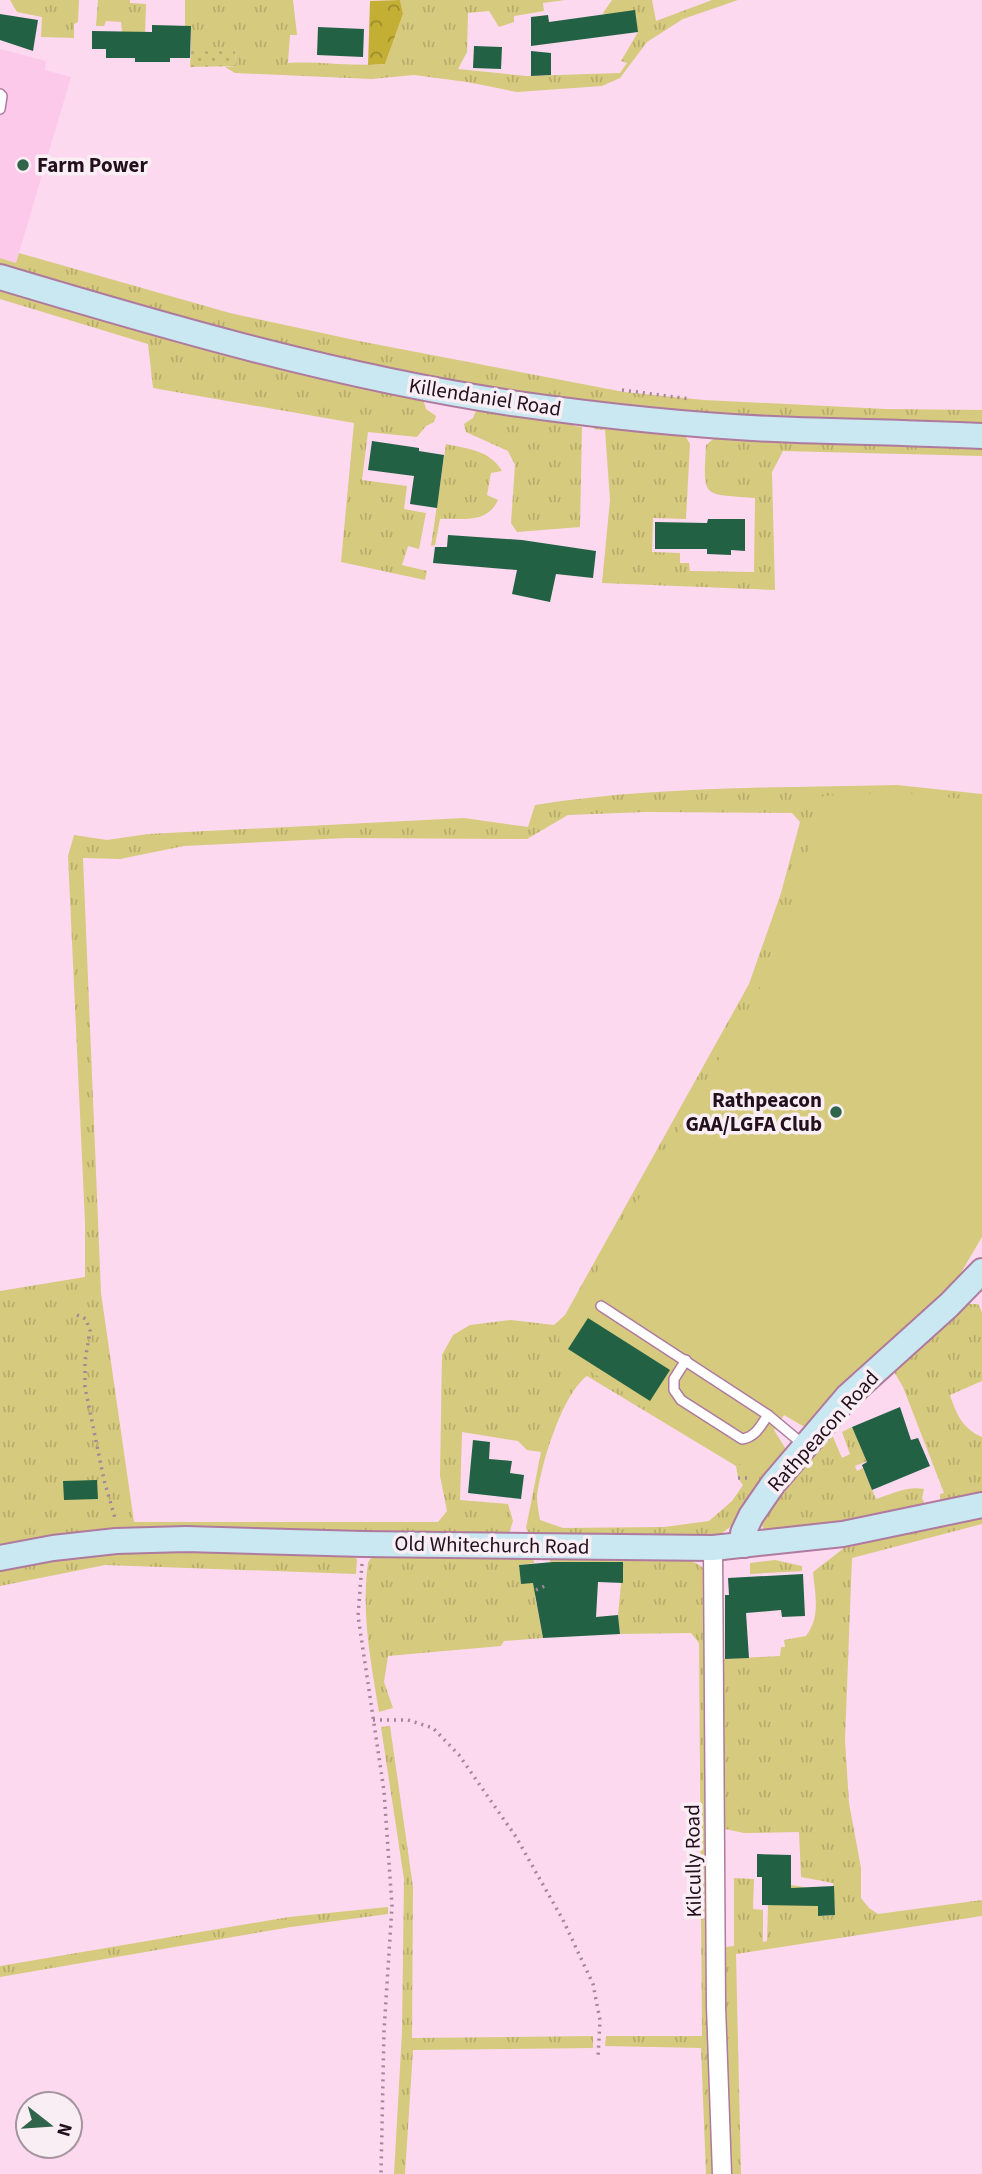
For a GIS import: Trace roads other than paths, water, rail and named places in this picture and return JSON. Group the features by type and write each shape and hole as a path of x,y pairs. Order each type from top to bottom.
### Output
{"street":[{"name":"Killendaniel Road","path":"0,276 198,335 377,378 458,394 586,413 666,421 796,430 982,436"},
{"name":"Rathpeacon Road","path":"744,1545 743,1533 751,1516 773,1484 806,1446 864,1380 949,1305 982,1271"},
{"name":"Old Whitechurch Road","path":"0,1558 53,1548 116,1541 186,1539 713,1548 843,1534 982,1505"},
{"name":"Kilcully Road","path":"713,1548 716,2006 722,2174"}],"lane":[{"path":"0,94 0,109"},
{"path":"601,1306 768,1415 806,1446"},
{"path":"686,1360 674,1379 674,1390 681,1400 742,1439 750,1438 756,1433 768,1415"}],"place":[{"name":"Farm Power","path":"23,165"},
{"name":"Rathpeacon GAA/LGFA Club","path":"836,1112"}]}
